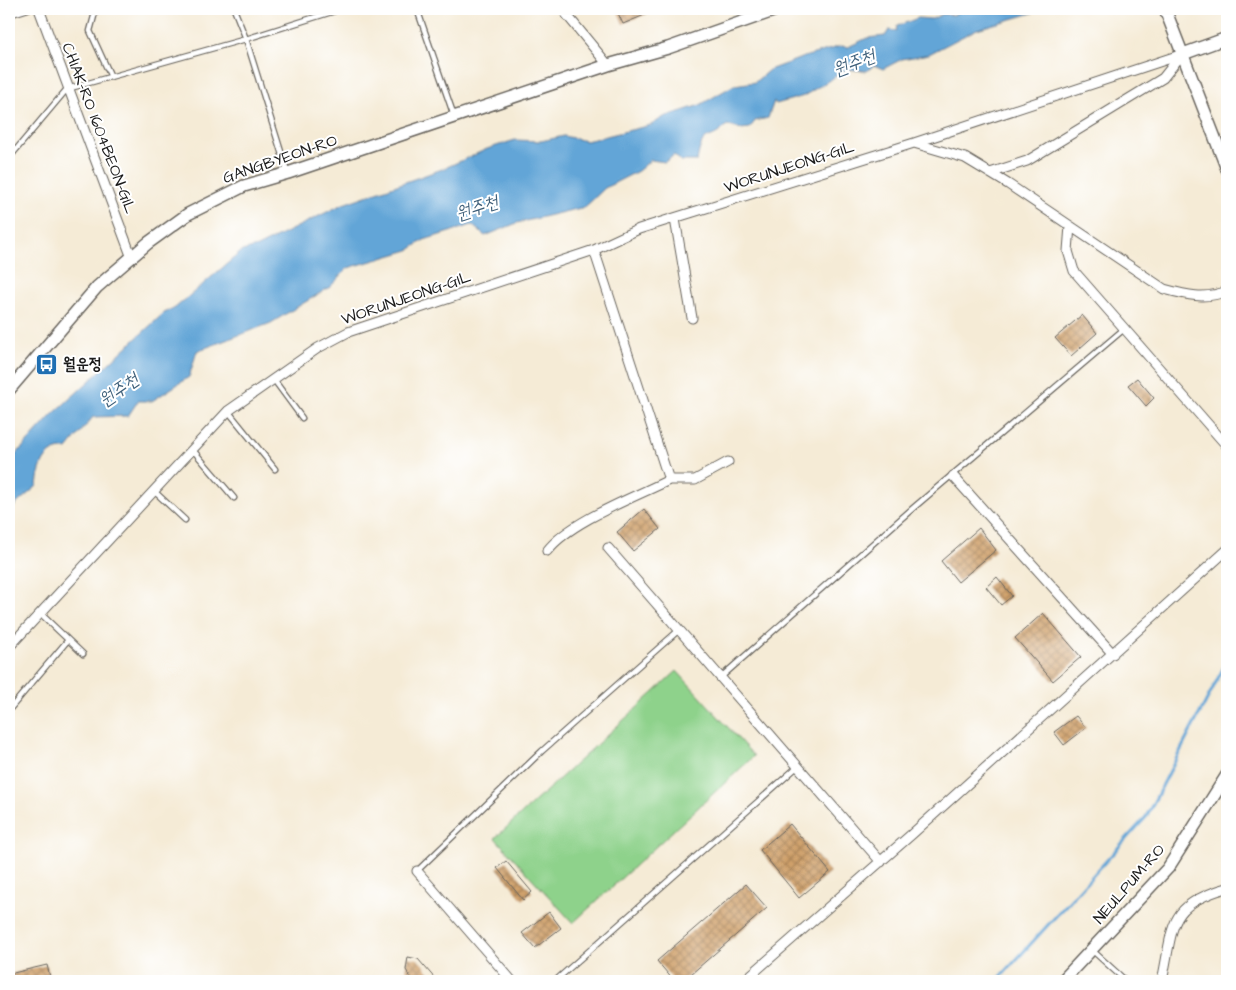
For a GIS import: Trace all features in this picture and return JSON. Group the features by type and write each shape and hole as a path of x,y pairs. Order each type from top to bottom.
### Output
{"street":[{"name":"CHIAK-RO 1604BEON-GIL","path":"39,9 67,89 132,258"},
{"path":"562,9 608,66"},
{"name":"GANGBYEON-RO","path":"9,390 97,286 188,214 244,186 668,48 762,11 779,9"},
{"path":"1165,9 1227,169"},
{"path":"990,173 1027,161 1163,78 1181,49 1227,38"},
{"name":"WORUNJEONG-GIL","path":"9,647 228,411 318,348 348,332 594,250 639,230 914,143 1181,49"},
{"path":"914,143 965,158 1164,289 1191,297 1219,294 1227,291"},
{"path":"676,219 692,318"},
{"path":"1070,226 1068,251 1074,271 1227,446"},
{"path":"594,250 670,480"},
{"path":"547,551 554,542 580,525 670,480 695,480 728,462"},
{"path":"952,476 1113,654"},
{"path":"608,548 881,862"},
{"path":"744,981 881,862 1227,550"},
{"name":"NEULPUM-RO","path":"1062,981 1168,868 1227,775"},
{"path":"417,871 512,981"},
{"path":"1162,981 1174,924 1183,907 1209,893 1227,888"}],"lane":[{"path":"9,15 28,9"},
{"path":"96,9 90,32 111,77"},
{"path":"234,9 246,38 288,173"},
{"path":"9,158 67,89 341,9"},
{"path":"417,9 454,117"},
{"path":"720,678 904,515 1124,329"},
{"path":"273,379 302,418"},
{"path":"228,411 275,469"},
{"path":"192,450 234,498"},
{"path":"154,491 185,520"},
{"path":"40,613 83,654"},
{"path":"417,871 542,751 679,630"},
{"path":"9,710 68,640"},
{"path":"555,981 797,767"},
{"path":"1092,950 1126,981"}],"green space":[{"path":"677,671 754,756 573,923 495,838"}],"water":[{"name":"원주천","path":"963,9 1046,9 977,29 929,54 902,59 883,69 874,65 867,71 847,69 804,96 776,104 774,101 768,118 755,121 750,128 741,129 727,125 721,131 704,140 697,161 681,161 674,155 665,162 651,160 638,171 605,188 585,207 517,223 485,236 472,225 424,240 409,250 348,268 330,287 271,323 197,351 189,377 152,401 138,401 128,416 93,417 67,449 53,452 44,460 39,472 37,486 15,505 9,517 9,462 53,414 164,313 175,308 242,251 257,247 343,204 445,168 487,149 515,140 541,141 564,136 586,141 651,125 664,117 700,105 734,85 755,82 769,70 841,46 848,47 867,38 885,36 889,30 896,31 897,26 918,18 932,19 943,14 954,15"}],"building":[{"path":"616,9 659,9 623,24"},
{"path":"1082,315 1097,333 1071,356 1055,338"},
{"path":"1137,378 1154,398 1146,406 1128,385"},
{"path":"644,509 660,529 633,551 617,532"},
{"path":"979,528 996,550 958,582 941,561"},
{"path":"997,577 1012,596 1001,605 986,587"},
{"path":"1043,613 1081,657 1053,681 1015,638"},
{"path":"1076,716 1086,728 1064,745 1054,732"},
{"path":"790,824 830,872 799,898 760,850"},
{"path":"506,861 532,892 523,900 497,868"},
{"path":"746,884 767,908 683,981 674,981 657,961"},
{"path":"549,912 561,928 535,948 522,933"},
{"path":"408,957 418,959 437,981 413,981 406,970"},
{"path":"47,965 51,981 9,981 9,974"}],"waterway":[{"path":"997,981 1146,817 1227,661"}],"place":[{"name":"월운정","path":"47,364"}]}
